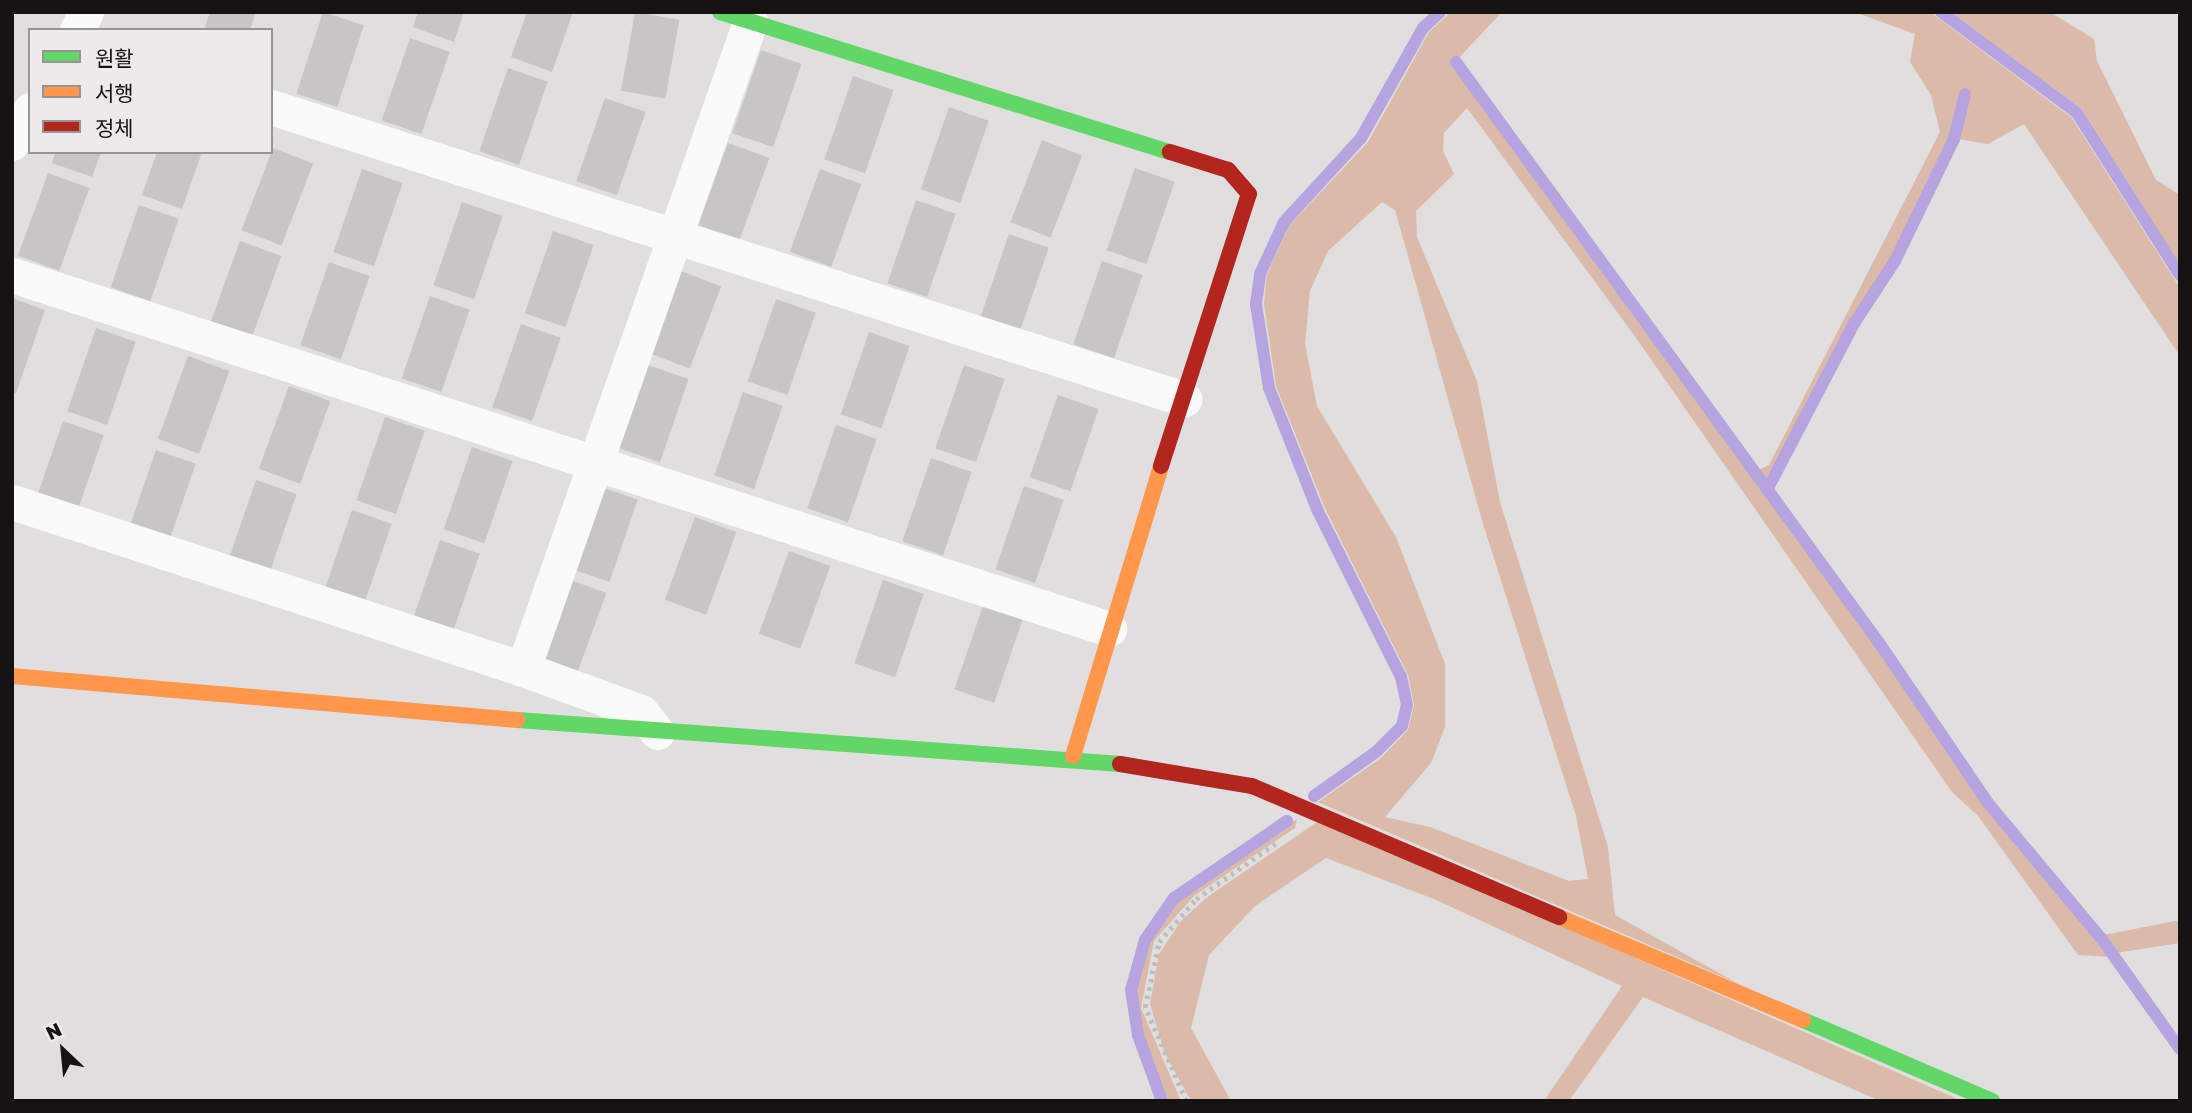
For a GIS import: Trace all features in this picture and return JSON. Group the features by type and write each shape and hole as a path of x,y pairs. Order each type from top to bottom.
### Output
{"street":[{"path":"78,28 86,12"},
{"path":"523,669 674,236 735,17 1240,177 1249,194 1109,629 1073,756"},
{"path":"273,108 1184,399"},
{"path":"12,144 28,114"},
{"path":"12,275 1109,629"},
{"path":"12,502 523,669 641,712 657,732"},
{"path":"12,676 657,732 1073,756 1252,786 1992,1101"}],"path":[{"path":"1186,1101 1145,1007 1159,942 1196,899 1320,813"}],"shaded area":[{"path":"1451,12 1502,12 1453,64 1878,646 1985,805 2111,957 2078,955 1978,816 1952,792 1634,335 1467,108 1444,133 1443,151 1454,174 1416,211 1417,237 1477,381 1500,502 1608,847 1615,915 1737,983 1318,802 1381,758 1408,730 1414,705 1408,675 1324,506 1276,386 1264,304 1267,275 1289,226 1368,142 1429,32","holes":["1382,202 1395,210 1483,524 1576,816 1588,879 1569,881 1430,827 1385,817 1431,763 1445,727 1445,664 1396,537 1317,406 1305,344 1310,291 1328,251"]},
{"path":"1854,12 1930,12 2072,118 2180,288 2180,356 2024,124 1988,144 1958,139 1964,92 1953,139 1892,262 1853,321 1767,484 1758,470 1769,465 1940,132 1931,95 1910,62 1915,34"},
{"path":"1951,12 2050,12 2094,39 2097,61 2156,180 2180,195 2180,265 2082,109"},
{"path":"1297,819 1295,828 1194,896 1154,941 1141,1008 1181,1101 1165,1101 1140,1034 1134,990 1147,941 1176,901 1201,880"},
{"path":"1320,820 1962,1101 1880,1101 1643,997 1569,1101 1544,1101 1622,986 1434,899 1326,858 1255,906 1209,955 1191,1028 1231,1101 1191,1101 1165,1054 1150,1004 1159,954 1181,921 1206,898"},
{"path":"2180,920 2180,943 2116,953 2104,935"}],"building":[{"path":"210,12 256,12 251,28 205,28"},
{"path":"323,12 364,25 337,107 296,94"},
{"path":"418,12 464,12 454,42 413,27"},
{"path":"527,12 573,12 552,72 511,57"},
{"path":"635,12 679,20 665,99 621,91"},
{"path":"410,38 450,52 421,134 382,120"},
{"path":"761,50 802,64 773,147 732,133"},
{"path":"508,68 548,82 519,165 479,151"},
{"path":"853,76 894,90 865,173 824,159"},
{"path":"605,98 646,112 617,195 576,181"},
{"path":"949,107 989,121 960,203 921,189"},
{"path":"1042,140 1082,155 1051,238 1010,222"},
{"path":"728,143 769,158 739,241 698,226"},
{"path":"273,148 313,163 282,246 241,230 271,154 273,154"},
{"path":"54,154 100,154 92,177 52,163"},
{"path":"156,154 201,154 182,209 142,195"},
{"path":"1135,168 1175,182 1146,264 1107,250"},
{"path":"362,169 403,183 374,266 333,252"},
{"path":"820,169 861,184 831,267 790,252"},
{"path":"48,173 89,188 59,271 18,256"},
{"path":"916,200 956,214 927,297 887,283"},
{"path":"462,202 503,216 474,299 433,285"},
{"path":"139,205 179,219 150,301 111,287"},
{"path":"553,231 594,245 565,327 525,313"},
{"path":"1009,234 1049,248 1020,331 980,317"},
{"path":"240,241 281,256 251,339 210,324"},
{"path":"1102,261 1143,275 1114,358 1073,344"},
{"path":"329,262 370,276 341,359 300,345"},
{"path":"681,271 721,286 690,369 649,353"},
{"path":"430,296 470,310 441,392 402,378"},
{"path":"12,298 45,310 16,393 12,392"},
{"path":"776,299 816,313 787,395 748,381"},
{"path":"521,324 561,338 532,421 492,407"},
{"path":"96,328 136,342 107,425 67,411"},
{"path":"869,332 910,346 881,428 841,414"},
{"path":"188,356 229,371 199,454 158,439"},
{"path":"648,365 689,379 660,462 619,448"},
{"path":"964,365 1005,379 976,462 935,448"},
{"path":"289,386 330,401 300,484 259,469"},
{"path":"743,392 783,406 754,489 714,475"},
{"path":"1058,395 1099,409 1070,491 1030,477"},
{"path":"385,417 425,431 396,514 356,500"},
{"path":"63,421 104,435 75,517 35,503"},
{"path":"836,425 877,439 848,522 807,508"},
{"path":"472,447 513,461 484,543 444,529"},
{"path":"156,450 196,464 167,547 127,533"},
{"path":"931,458 972,472 943,555 902,541"},
{"path":"256,480 297,494 268,576 228,562"},
{"path":"598,486 638,500 609,582 570,568"},
{"path":"1024,486 1064,500 1035,583 995,569"},
{"path":"352,510 392,524 363,606 324,592"},
{"path":"695,517 736,532 706,615 665,600"},
{"path":"440,540 480,554 451,637 411,623"},
{"path":"789,551 830,566 800,649 759,634"},
{"path":"565,578 606,593 576,676 535,661"},
{"path":"883,580 924,594 895,677 854,663"},
{"path":"983,606 1023,620 994,703 954,689"}],"waterway":[{"path":"1314,796 1376,752 1402,726 1407,705 1401,677 1317,509 1269,388 1256,304 1260,274 1284,222 1361,138 1423,28 1440,12"},
{"path":"1941,12 2077,113 2180,275"},
{"path":"1456,62 1880,644 1988,803 2101,938 2180,1049"},
{"path":"1767,490 1855,322 1895,261 1954,139 1965,94"},
{"path":"1162,1101 1138,1035 1131,990 1145,940 1174,898 1287,821"}],"traffic: fast":[{"path":"720,12 1170,152"},
{"path":"517,720 1120,764"},
{"path":"1803,1020 1992,1101"}],"traffic: slow":[{"path":"1073,756 1161,466"},
{"path":"12,676 517,720"},
{"path":"1559,917 1803,1020"}],"traffic: jam":[{"path":"1161,466 1249,194 1228,170 1170,152"},
{"path":"1120,764 1252,786 1559,917"}]}
